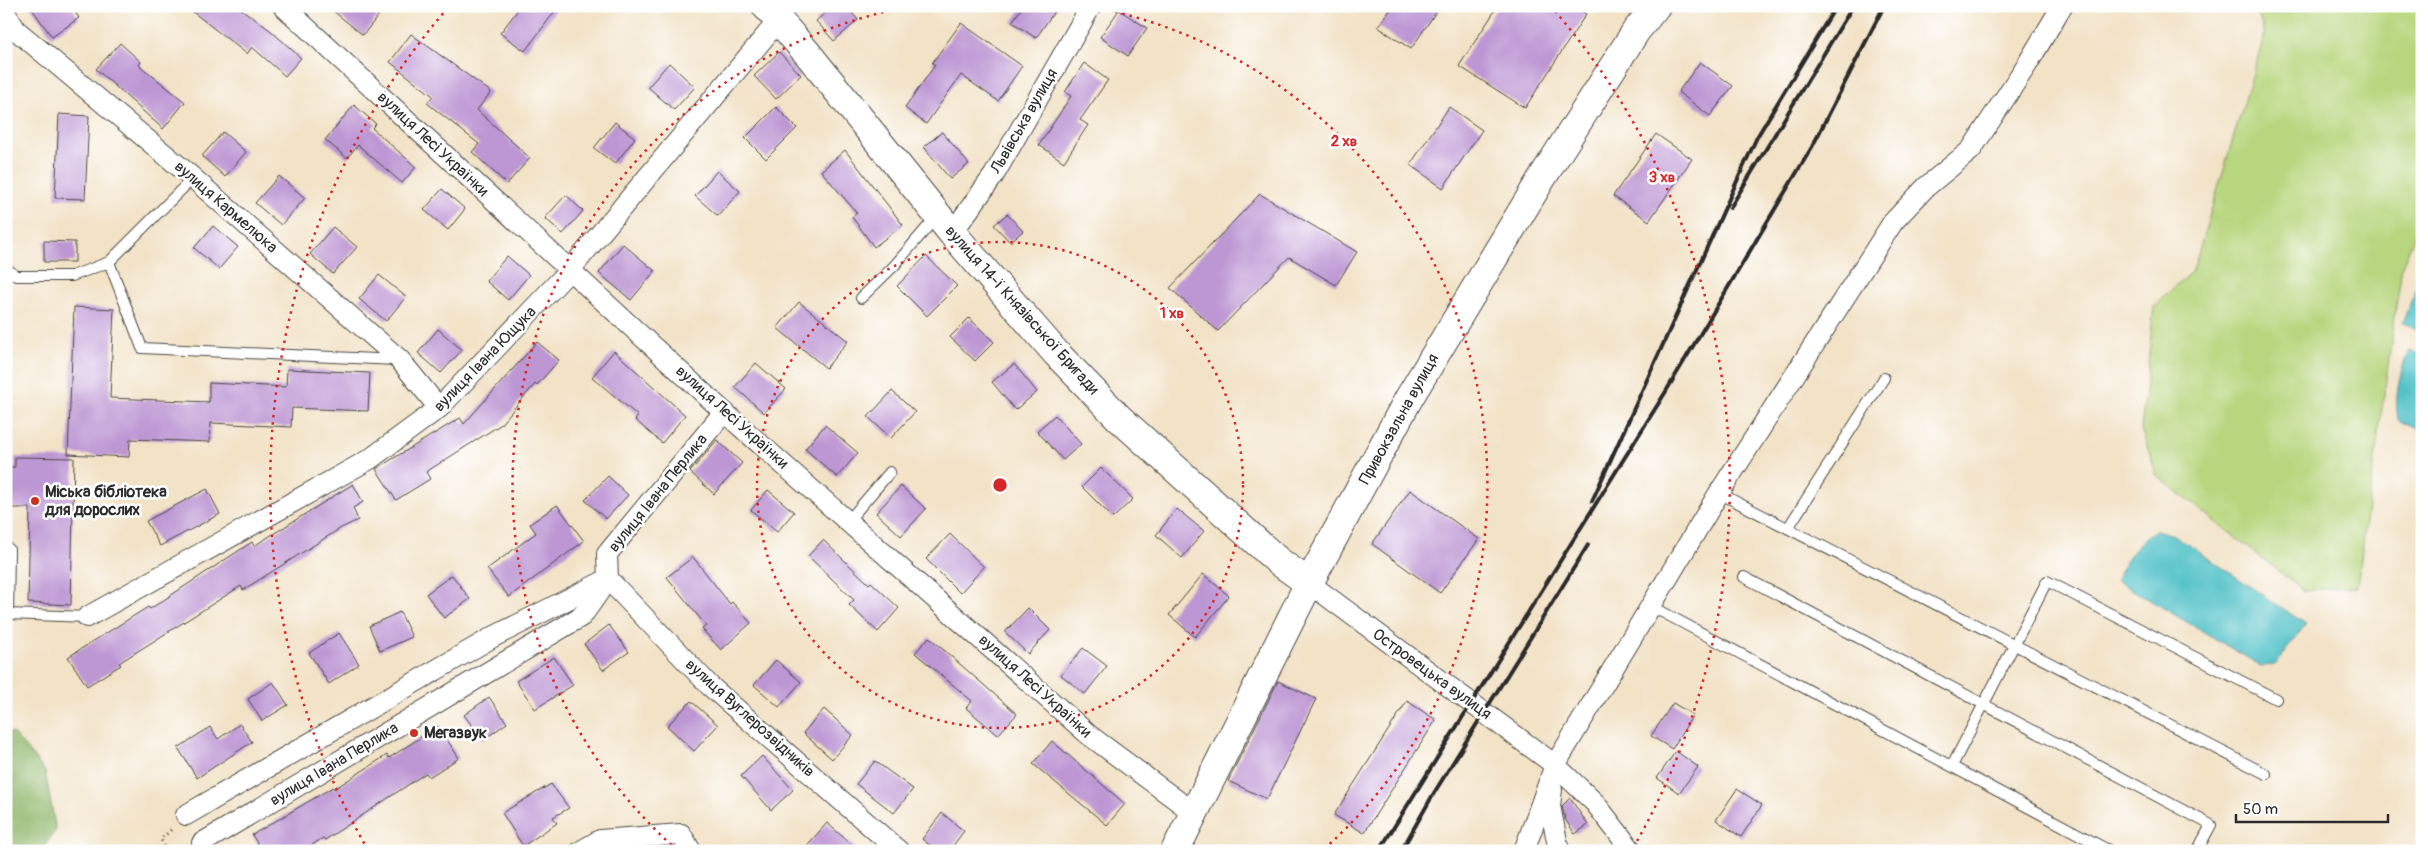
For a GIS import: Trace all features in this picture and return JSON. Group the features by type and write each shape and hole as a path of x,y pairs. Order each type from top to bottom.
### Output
{"street":[{"name":"вулиця Лесі Українки","path":"283,6 724,412 849,520 1089,735 1194,813"},
{"name":"Львівська вулиця","path":"945,224 994,175 1091,6"},
{"name":"Привокзальна вулиця","path":"1175,851 1309,583 1409,398 1542,178 1636,31 1656,6"},
{"path":"1524,851 1555,765 1719,493 1893,222 1926,187 1971,150 2028,63 2062,6"},
{"name":"вулиця Кармелюка","path":"6,14 16,30 193,178 400,360 439,408"},
{"name":"вулиця Івана Ющука","path":"87,617 370,459 439,408 570,272 772,14"},
{"name":"вулиця 14-ї Князівської Бригади","path":"772,14 808,54 945,224 1056,353 1119,418 1278,561 1309,583"},
{"name":"вулиця Івана Перлика","path":"202,843 582,616 608,579 607,554 724,412"},
{"name":"вулиця Івана Перлика","path":"186,816 493,637 608,579"},
{"name":"вулиця Вуглерозвідників","path":"608,579 710,686 899,851"},
{"name":"Островецька вулиця","path":"1309,583 1555,765 1595,803 1632,851"},
{"path":"1555,765 1550,806 1558,851"},
{"path":"581,851 600,840 681,834 691,851"}],"lane":[{"path":"6,268 16,276 72,276 109,262 193,178"},
{"path":"860,298 894,266 945,224"},
{"path":"109,262 142,348 400,360"},
{"path":"1788,528 1884,378"},
{"path":"849,520 890,472"},
{"path":"1719,493 2266,774"},
{"path":"6,549 9,550 8,614 87,617"},
{"path":"1744,577 2211,825 2197,851"},
{"path":"1952,766 2047,582 2276,699"},
{"path":"1650,606 2110,851"}],"path":[{"path":"165,851 161,840 186,816"}],"green space":[{"path":"2255,6 2422,6 2422,219 2402,266 2357,586 2304,591 2157,476 2141,429 2154,306 2193,270 2265,34"},
{"path":"6,733 13,733 45,771 56,830 41,851 6,851"}],"water":[{"path":"2422,276 2422,333 2402,322"},
{"path":"2409,351 2422,355 2422,431 2398,420 2398,385"},
{"path":"2156,530 2174,535 2306,624 2275,665 2261,666 2116,580 2137,545"}],"building":[{"path":"30,6 71,6 79,18 52,37"},
{"path":"185,6 237,6 270,30 301,58 285,76 252,47 247,54"},
{"path":"327,6 386,6 363,35"},
{"path":"521,6 559,6 525,51 500,33"},
{"path":"833,6 846,6 858,20 834,41 816,21"},
{"path":"1023,6 1058,6 1036,38 1012,22"},
{"path":"1393,6 1440,6 1411,49 1378,27"},
{"path":"1498,6 1573,6 1586,14 1525,108 1459,66"},
{"path":"1119,10 1147,28 1128,56 1100,37"},
{"path":"961,23 1022,66 998,101 961,75 926,124 905,108 935,65 932,63"},
{"path":"411,34 491,92 477,110 530,158 507,184 472,152 479,144 427,103 433,96 390,62"},
{"path":"120,43 141,62 139,65 185,102 163,129 96,69"},
{"path":"779,52 801,75 776,99 754,76"},
{"path":"1700,62 1733,86 1710,116 1678,92"},
{"path":"669,63 695,87 674,110 648,87"},
{"path":"1084,63 1108,80 1080,120 1088,125 1064,162 1039,145 1071,96 1065,92"},
{"path":"354,105 376,124 372,128 416,167 402,183 358,145 347,158 325,140"},
{"path":"776,107 797,128 766,159 745,138"},
{"path":"1449,107 1482,130 1443,188 1410,165"},
{"path":"59,114 89,116 85,199 55,198"},
{"path":"615,122 635,138 615,164 594,148"},
{"path":"223,132 246,152 225,177 202,156"},
{"path":"942,132 969,164 950,179 924,147"},
{"path":"1656,134 1692,159 1649,221 1613,196"},
{"path":"845,150 903,225 874,247 852,217 857,213 821,171"},
{"path":"717,171 740,191 718,216 695,196"},
{"path":"279,176 305,198 281,225 255,203"},
{"path":"442,189 465,209 448,230 424,210"},
{"path":"1260,194 1357,252 1336,285 1289,257 1218,331 1170,288"},
{"path":"566,195 583,211 563,234 545,218"},
{"path":"1007,214 1023,231 1010,242 994,225"},
{"path":"213,226 238,247 219,269 194,248"},
{"path":"333,227 357,247 333,274 310,254"},
{"path":"44,241 75,242 75,262 44,262"},
{"path":"623,244 655,271 631,300 599,273"},
{"path":"507,256 529,275 508,300 486,281"},
{"path":"926,256 957,286 927,316 897,286"},
{"path":"379,275 406,297 386,321 359,299"},
{"path":"799,302 848,341 826,368 777,328"},
{"path":"74,307 114,309 110,398 209,402 209,383 286,387 287,369 370,373 368,411 292,408 291,427 211,423 210,442 130,439 129,457 68,454"},
{"path":"969,318 994,342 975,361 950,337"},
{"path":"438,329 462,350 441,373 418,353"},
{"path":"537,342 559,360 537,385 535,384 500,425 426,472 430,479 396,500 376,469 460,418 464,424"},
{"path":"614,351 685,415 662,443 635,420 638,416 592,377"},
{"path":"756,363 786,389 764,413 735,387"},
{"path":"1014,364 1037,392 1015,410 992,382"},
{"path":"892,391 915,412 891,438 868,417"},
{"path":"1055,415 1081,444 1063,460 1037,431"},
{"path":"825,425 858,453 837,477 805,449"},
{"path":"717,440 742,463 714,494 690,472"},
{"path":"15,457 74,458 71,605 28,603 30,508 6,508 6,467 15,467"},
{"path":"1101,468 1133,499 1113,518 1082,487"},
{"path":"608,476 628,495 606,519 585,500"},
{"path":"353,484 363,502 353,508 358,520 341,528 243,590 241,586 119,663 121,665 87,686 68,657 148,607 150,609 252,542 254,546"},
{"path":"901,486 926,509 901,536 876,513"},
{"path":"207,489 220,514 160,546 146,521"},
{"path":"768,490 794,512 777,532 751,510"},
{"path":"1410,490 1479,539 1440,593 1372,544"},
{"path":"557,505 584,541 509,597 487,569 536,533 530,524"},
{"path":"1177,509 1204,531 1182,558 1156,535"},
{"path":"950,534 984,567 960,593 926,559"},
{"path":"823,540 869,584 871,582 899,608 878,632 849,605 854,600 808,556"},
{"path":"693,557 730,604 732,602 751,623 721,650 702,629 706,626 667,577"},
{"path":"1203,574 1229,596 1195,637 1169,615"},
{"path":"452,575 470,599 444,618 426,594"},
{"path":"1028,608 1050,630 1028,654 1005,632"},
{"path":"400,612 412,637 380,651 369,626"},
{"path":"609,625 629,652 603,670 584,644"},
{"path":"339,633 359,664 329,684 309,653"},
{"path":"929,637 1017,714 998,735 966,708 972,701 915,653"},
{"path":"1083,648 1107,666 1085,694 1061,675"},
{"path":"554,657 573,685 535,709 516,681"},
{"path":"776,660 801,682 779,707 754,685"},
{"path":"1278,681 1316,699 1267,799 1228,781"},
{"path":"273,682 288,705 262,721 248,699"},
{"path":"489,697 507,723 483,740 464,715"},
{"path":"691,701 718,725 694,751 667,726"},
{"path":"1407,701 1436,720 1364,833 1334,815"},
{"path":"1673,703 1693,715 1672,749 1651,736"},
{"path":"824,709 853,735 832,759 803,733"},
{"path":"240,724 252,742 197,778 178,748 210,727 218,739"},
{"path":"438,726 459,758 429,777 426,773 325,840 323,838 303,851 262,851 252,835 333,787 334,789 387,755 389,758"},
{"path":"1052,741 1125,804 1107,825 1033,764"},
{"path":"1676,751 1698,767 1679,793 1657,778"},
{"path":"762,756 793,790 771,810 741,776"},
{"path":"875,761 913,789 894,813 856,784"},
{"path":"551,784 569,808 553,817 557,823 523,846 502,813"},
{"path":"1737,789 1762,805 1741,837 1716,820"},
{"path":"1570,798 1588,825 1575,834 1565,819 1562,806"},
{"path":"942,813 964,831 949,851 937,851 922,839"},
{"path":"827,823 859,851 802,851"}],"railway":[{"path":"1592,501 1757,137 1836,6"},
{"path":"1730,208 1853,6"},
{"path":"1379,851 1665,393 1812,147 1884,6"},
{"path":"1401,851 1434,793 1588,545"}],"place":[{"name":"Міська бібліотека для дорослих","path":"35,501"},
{"name":"Мегазвук","path":"414,733"}]}
